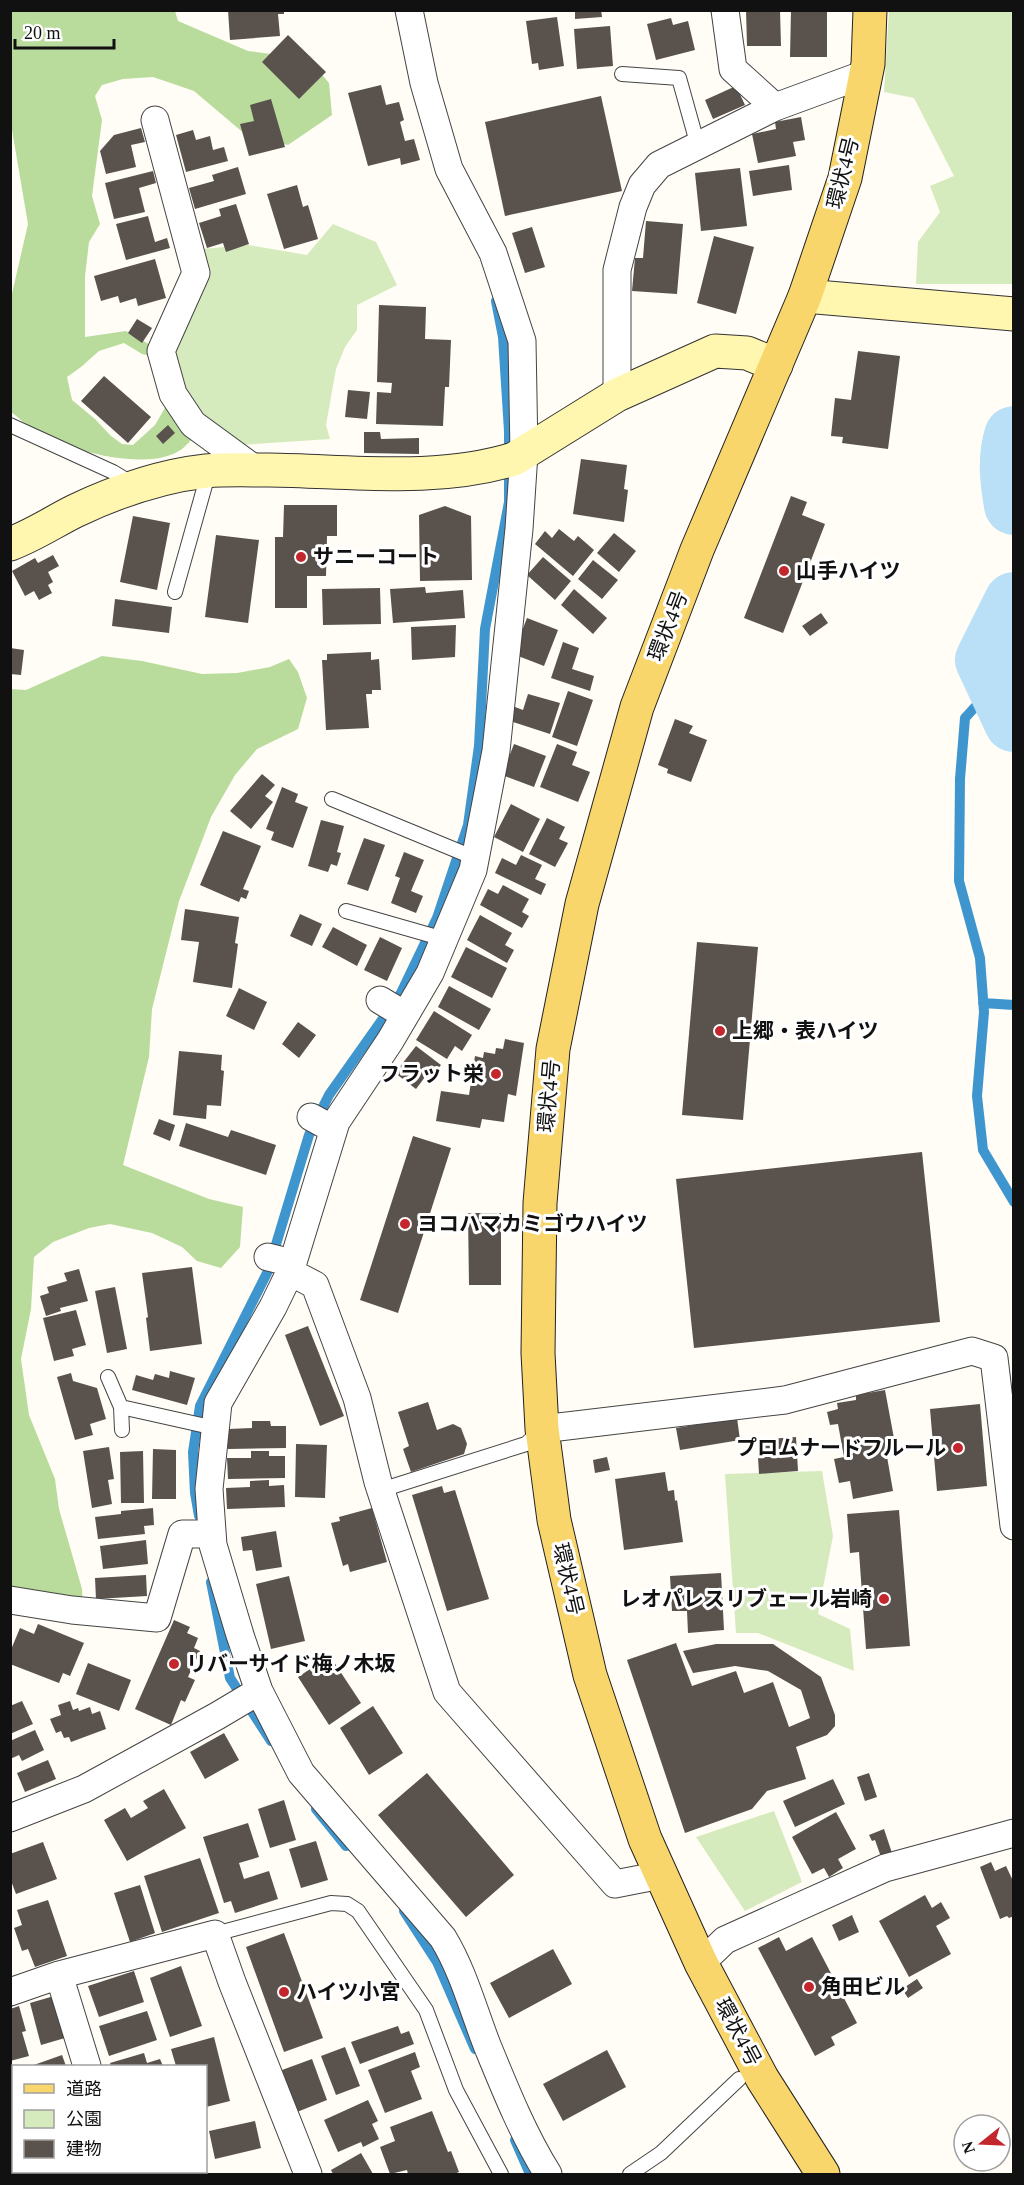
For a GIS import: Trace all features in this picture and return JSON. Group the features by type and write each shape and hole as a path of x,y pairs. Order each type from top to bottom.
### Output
{"main road":[{"name":"環状4号","path":"823,2175 762,2078 701,1963 645,1839 590,1675 554,1520 542,1429 538,1353 541,1191 553,1049 582,904 637,707 697,550 805,296 845,178 868,64 870,10"}],"street":[{"path":"409,10 424,83 449,169 493,253 522,341 511,459 519,529 496,751 471,856 473,870 430,973 396,1010 339,1117 325,1125 273,1308 219,1403 214,1427 210,1489 211,1534 254,1694 301,1773 443,1938 456,1960 487,2044 532,2150 548,2175"},
{"path":"725,10 733,69 775,107"},
{"path":"617,395 617,270 633,207 642,185 659,165 775,107 865,74"},
{"path":"155,120 196,273 161,351 172,394 193,424 256,470"},
{"path":"805,296 1014,314"},
{"path":"10,544 36,534 75,511 137,487 209,471 408,474 462,470 511,459 617,395 715,351 747,353 776,364"},
{"path":"285,1264 315,1285 357,1398 381,1490 447,1692 615,1884 661,1875"},
{"path":"542,1429 785,1400 972,1351 994,1358 1014,1526"},
{"path":"10,1600 72,1610 158,1618 182,1534 211,1534"},
{"path":"10,1818 84,1789 254,1694"},
{"path":"701,1963 725,1940 885,1868 1014,1833"},
{"path":"10,1992 59,1975 215,1934 231,1982 308,2175"},
{"path":"59,1975 86,2065"}],"lane":[{"path":"622,74 679,78 698,146"},
{"path":"10,425 113,472 137,487"},
{"path":"176,592 209,471"},
{"path":"332,799 471,856"},
{"path":"346,911 443,938"},
{"path":"108,1377 121,1407 122,1430"},
{"path":"121,1407 214,1427"},
{"path":"381,1490 526,1444 542,1429"},
{"path":"215,1934 331,1903 347,1904 358,1911 426,2010 456,2090 501,2175"},
{"path":"630,2175 661,2153 739,2079"}],"green space":[{"path":"11,11 175,11 178,21 248,51 309,59 329,83 332,115 288,145 246,135 194,91 153,77 123,79 102,85 95,96 102,120 92,196 100,224 89,242 85,276 85,337 126,331 161,351 163,359 142,354 124,343 99,351 67,377 72,400 122,444 133,445 155,425 173,394 195,435 182,449 168,456 130,459 87,452 50,438 33,429 11,412 11,298 28,224 11,124"},
{"path":"889,11 1013,11 1013,284 916,284 918,242 940,212 930,186 954,176 914,98 884,92"},
{"path":"333,224 376,242 397,285 357,305 357,330 345,347 336,369 326,425 330,439 224,446 193,424 161,351 190,250 248,245 307,255"},
{"path":"102,656 142,661 202,674 237,673 270,667 289,659 298,672 307,698 298,729 257,749 235,775 211,817 179,901 152,1009 149,1057 123,1165 209,1199 243,1207 240,1247 221,1268 197,1261 182,1247 152,1233 110,1224 89,1228 53,1242 34,1257 31,1309 21,1359 29,1415 55,1479 59,1509 82,1589 83,1611 11,1600 10,689 26,690"},
{"path":"822,1471 833,1536 818,1614 850,1629 854,1671 758,1633 736,1633 725,1474"},
{"path":"774,1811 802,1882 745,1911 696,1837"}],"building":[{"path":"228,10 284,10 284,14 278,14 280,36 230,40"},
{"path":"575,10 601,10 602,17 575,19"},
{"path":"746,10 780,10 781,46 747,46"},
{"path":"791,10 827,10 827,57 790,57"},
{"path":"557,17 564,66 539,70 538,63 532,64 526,21"},
{"path":"671,18 673,25 688,21 695,50 656,60 647,24"},
{"path":"610,26 613,66 577,69 574,29"},
{"path":"288,35 326,72 299,99 262,62"},
{"path":"381,85 386,105 399,102 404,120 400,122 405,141 414,139 420,160 401,165 400,158 368,166 348,93"},
{"path":"736,86 745,105 713,119 705,100"},
{"path":"601,96 622,191 505,216 485,122"},
{"path":"271,99 285,147 249,156 240,124 254,121 250,105"},
{"path":"801,117 805,140 793,142 796,156 758,163 752,134 776,129 775,122"},
{"path":"141,128 145,142 131,145 136,167 106,174 100,151 114,135"},
{"path":"193,130 196,140 210,136 213,150 224,147 228,161 186,172 176,135"},
{"path":"789,165 792,190 753,196 749,171"},
{"path":"238,167 246,194 195,209 189,188 214,181 212,175"},
{"path":"740,168 747,226 701,231 695,173"},
{"path":"153,171 156,183 139,188 145,212 114,219 105,183"},
{"path":"297,185 303,207 308,205 318,239 284,249 267,194"},
{"path":"236,204 249,244 226,252 223,243 207,248 199,223 221,216 219,209"},
{"path":"148,216 155,242 167,238 170,248 126,260 116,224"},
{"path":"646,221 683,224 677,294 632,291 635,258 643,258"},
{"path":"532,227 545,267 525,273 512,233"},
{"path":"714,236 754,247 736,314 697,303"},
{"path":"155,259 166,298 138,306 136,298 120,303 118,296 101,301 94,276"},
{"path":"379,305 426,307 425,339 451,340 449,387 445,387 443,426 376,424 377,392 391,393 392,383 377,382"},
{"path":"137,319 152,328 142,343 128,333"},
{"path":"858,351 900,356 888,449 842,443 843,437 831,436 835,398 851,400"},
{"path":"104,376 151,417 128,443 81,401"},
{"path":"348,390 370,392 367,419 345,417"},
{"path":"168,425 175,433 163,444 156,436"},
{"path":"364,432 380,432 381,439 419,438 419,454 364,453"},
{"path":"581,459 627,465 624,489 628,490 624,522 573,514"},
{"name":"山手ハイツ","path":"791,496 807,502 802,515 825,524 783,633 744,618"},
{"name":"サニーコート","path":"284,505 337,505 337,536 327,536 326,576 307,576 307,608 275,608 275,537 283,537"},
{"path":"445,506 471,516 472,580 420,581 419,515"},
{"path":"133,516 170,523 157,590 120,582"},
{"path":"559,529 574,541 578,536 594,550 573,576 535,544 545,531 552,538"},
{"path":"614,533 636,551 619,572 597,553"},
{"path":"216,535 259,540 248,623 205,617"},
{"path":"53,555 59,566 48,572 53,582 48,585 52,593 39,600 34,591 25,596 12,571 35,558 38,563"},
{"path":"543,557 571,581 555,600 527,575"},
{"path":"593,560 618,580 602,599 578,579"},
{"path":"425,587 426,593 463,590 465,618 393,623 390,589"},
{"path":"380,588 381,624 323,625 322,589"},
{"path":"574,589 607,618 593,634 561,605"},
{"path":"115,599 172,607 169,633 112,626"},
{"path":"821,613 828,623 810,636 802,626"},
{"path":"527,618 558,630 544,666 513,654"},
{"path":"456,625 455,657 412,660 411,627"},
{"path":"563,642 579,648 572,669 594,676 590,691 551,678"},
{"path":"10,648 24,650 21,675 10,674"},
{"path":"371,652 371,660 379,659 381,690 372,690 372,694 366,694 369,728 326,730 322,660 327,660 327,654"},
{"path":"568,691 593,700 577,746 552,737"},
{"path":"528,694 560,703 550,734 510,721 515,707 523,710"},
{"path":"675,719 693,726 689,733 707,740 691,782 667,773 668,769 658,765"},
{"path":"514,744 546,756 534,787 502,775"},
{"path":"557,744 577,752 572,765 590,772 578,802 540,787"},
{"path":"262,774 275,785 265,796 273,802 251,829 230,811"},
{"path":"282,787 298,794 295,802 308,807 293,848 271,840 274,832 266,829"},
{"path":"511,804 540,819 523,852 494,837"},
{"path":"547,818 565,827 559,839 568,843 555,867 529,854"},
{"path":"321,820 344,826 337,852 341,853 337,866 331,864 328,872 308,866"},
{"path":"223,831 261,846 243,889 249,891 246,899 241,897 239,902 200,885"},
{"path":"364,838 385,845 368,891 347,884"},
{"path":"404,852 424,860 411,891 423,896 416,913 391,903 400,878 395,876"},
{"path":"521,855 542,865 535,879 546,884 541,895 495,873 502,858 516,865"},
{"path":"503,885 529,899 522,912 529,916 522,928 480,905 488,889 498,894"},
{"path":"185,909 239,917 232,988 193,982 199,942 181,940"},
{"path":"300,914 322,924 312,946 290,936"},
{"path":"480,915 512,933 505,945 514,950 507,963 467,940"},
{"path":"333,927 367,945 357,966 322,947"},
{"path":"380,937 402,948 387,981 364,970"},
{"name":"上郷・表ハイツ","path":"697,942 758,947 743,1120 682,1115"},
{"path":"466,947 507,968 492,998 451,977"},
{"path":"449,986 491,1009 479,1030 438,1007"},
{"path":"239,988 267,1002 254,1030 226,1016"},
{"path":"434,1011 472,1035 462,1051 455,1046 447,1059 416,1040"},
{"path":"298,1022 316,1035 299,1058 282,1044"},
{"name":"フラット栄","path":"505,1039 524,1043 516,1096 508,1094 504,1122 482,1119 480,1128 436,1121 441,1091 469,1095 475,1056 483,1058 484,1052 495,1054 496,1048 503,1049"},
{"path":"416,1046 441,1065 432,1076 428,1073 416,1089 395,1073"},
{"path":"179,1051 222,1055 221,1070 224,1071 221,1106 207,1105 206,1119 173,1115"},
{"path":"159,1119 175,1125 170,1141 153,1134"},
{"path":"186,1123 228,1137 231,1130 276,1145 266,1175 179,1146"},
{"name":"ヨコハマカミゴウハイツ","path":"413,1136 451,1148 398,1313 360,1300"},
{"path":"922,1152 940,1322 694,1348 676,1179"},
{"path":"468,1213 501,1213 501,1285 469,1285"},
{"path":"192,1267 202,1344 150,1351 142,1273"},
{"path":"79,1269 88,1301 60,1308 61,1311 46,1316 40,1296 49,1293 47,1287 67,1281 64,1273"},
{"path":"115,1287 127,1349 107,1353 95,1291"},
{"path":"76,1310 86,1345 72,1349 74,1356 54,1361 43,1318"},
{"path":"308,1326 344,1416 320,1426 285,1335"},
{"path":"170,1371 195,1378 187,1405 132,1390 136,1375 153,1380 155,1374 169,1378"},
{"path":"71,1373 73,1381 97,1388 106,1419 90,1424 93,1435 75,1440 57,1377"},
{"path":"885,1390 896,1449 886,1451 893,1491 853,1499 850,1481 839,1483 834,1459 844,1457 838,1424 830,1425 827,1412 838,1409 837,1403 856,1400 856,1395"},
{"path":"428,1402 437,1430 453,1424 461,1428 467,1444 464,1454 411,1472 403,1449 409,1446 398,1412"},
{"name":"プロムナードフルール","path":"980,1404 987,1486 937,1491 930,1409"},
{"path":"737,1418 740,1440 680,1450 676,1428"},
{"path":"252,1421 270,1421 271,1426 286,1426 286,1448 228,1449 228,1429 252,1428"},
{"path":"796,1437 798,1471 759,1474 757,1440"},
{"path":"296,1444 327,1445 325,1498 295,1497"},
{"path":"109,1447 114,1479 108,1480 112,1504 92,1508 83,1451"},
{"path":"153,1449 176,1450 176,1499 152,1499"},
{"path":"143,1451 144,1503 121,1503 120,1452"},
{"path":"251,1451 269,1451 269,1456 285,1456 285,1478 228,1479 227,1458 251,1458"},
{"path":"607,1457 610,1470 595,1473 593,1460"},
{"path":"665,1472 668,1491 674,1490 675,1501 677,1500 683,1542 624,1550 615,1479"},
{"path":"269,1480 269,1486 284,1485 285,1507 227,1509 226,1488 250,1487 250,1481"},
{"path":"442,1486 444,1493 455,1490 489,1599 447,1611 412,1495"},
{"path":"153,1508 154,1525 144,1526 145,1534 98,1539 95,1517 121,1514 121,1511"},
{"path":"372,1508 387,1562 350,1572 348,1564 343,1566 331,1523 340,1521 339,1517"},
{"name":"レオパレスリブェール岩崎","path":"899,1510 910,1646 866,1649 859,1552 850,1553 847,1514"},
{"path":"276,1531 282,1567 256,1571 252,1550 243,1551 241,1537"},
{"path":"146,1540 148,1564 103,1569 100,1546"},
{"path":"721,1573 724,1630 688,1633 687,1611 672,1611 670,1576"},
{"path":"146,1575 147,1596 96,1599 95,1578"},
{"path":"289,1576 305,1641 271,1649 256,1584"},
{"name":"リバーサイド梅ノ木坂","path":"174,1620 190,1627 187,1633 198,1638 194,1648 200,1651 188,1677 195,1680 185,1702 181,1700 171,1725 135,1709"},
{"path":"38,1624 84,1643 70,1676 63,1673 59,1683 10,1664 10,1652 20,1628 34,1634"},
{"path":"676,1643 692,1686 736,1671 744,1693 773,1682 789,1727 810,1718 801,1690 768,1671 735,1666 693,1673 683,1651 716,1644 773,1644 821,1677 835,1715 835,1726 827,1735 796,1747 806,1779 767,1791 752,1809 685,1833 627,1660"},
{"path":"330,1656 361,1703 329,1725 298,1677"},
{"path":"88,1663 131,1680 119,1711 76,1694"},
{"path":"22,1701 33,1724 10,1734 10,1706"},
{"path":"70,1701 73,1710 78,1708 79,1711 90,1707 92,1714 100,1711 106,1729 71,1742 69,1737 64,1738 61,1731 56,1733 50,1719 61,1715 58,1705"},
{"path":"373,1706 403,1753 369,1775 340,1728"},
{"path":"35,1730 44,1750 22,1761 19,1755 10,1759 10,1741"},
{"path":"224,1733 239,1760 205,1779 190,1752"},
{"path":"48,1760 56,1779 25,1792 17,1773"},
{"path":"427,1773 514,1875 466,1917 378,1815"},
{"path":"869,1773 877,1797 865,1801 857,1777"},
{"path":"833,1779 845,1804 795,1827 783,1801"},
{"path":"164,1789 186,1828 127,1861 104,1820 125,1808 131,1818 148,1808 143,1801"},
{"path":"284,1800 296,1840 270,1848 258,1809"},
{"path":"836,1812 856,1849 838,1859 843,1868 829,1877 824,1868 812,1874 792,1837"},
{"path":"248,1823 259,1857 239,1863 244,1879 269,1871 278,1899 235,1913 231,1901 224,1903 203,1837"},
{"path":"884,1829 892,1853 881,1857 875,1840 872,1841 869,1835"},
{"path":"316,1841 328,1880 301,1888 289,1849"},
{"path":"43,1842 57,1879 16,1894 10,1878 10,1854"},
{"path":"200,1858 219,1913 162,1932 144,1876"},
{"path":"991,1862 995,1871 1006,1866 1014,1883 1014,1916 1009,1918 1007,1916 1000,1919 980,1867"},
{"path":"140,1885 155,1933 130,1942 114,1893"},
{"path":"925,1895 932,1908 941,1902 950,1918 936,1926 951,1954 909,1977 879,1921"},
{"path":"48,1900 67,1956 35,1967 28,1949 22,1951 14,1928 22,1925 17,1910"},
{"path":"852,1915 859,1932 839,1941 832,1925"},
{"name":"ハイツ小宮","path":"284,1933 323,2038 284,2052 246,1947"},
{"name":"角田ビル","path":"779,1937 786,1951 812,1937 857,2023 831,2037 835,2045 815,2056 758,1948"},
{"path":"553,1949 572,1984 509,2018 490,1983"},
{"path":"181,1966 202,2026 170,2037 150,1978"},
{"path":"134,1971 144,2002 99,2017 88,1986"},
{"path":"917,1979 923,1988 908,1998 902,1989"},
{"path":"54,1996 65,2038 41,2045 30,2003"},
{"path":"19,2006 26,2031 22,2032 29,2056 10,2061 10,2009"},
{"path":"147,2011 157,2040 109,2056 99,2026"},
{"path":"398,2026 401,2034 409,2031 414,2044 360,2064 351,2042"},
{"path":"214,2037 230,2101 207,2107 207,2065 176,2065 171,2049"},
{"path":"345,2047 360,2086 336,2095 321,2056"},
{"path":"607,2050 626,2087 563,2121 543,2084"},
{"path":"415,2052 420,2067 411,2071 422,2099 385,2113 368,2070"},
{"path":"144,2053 147,2063 160,2059 163,2065 111,2065 110,2063"},
{"path":"62,2055 66,2065 34,2065"},
{"path":"312,2059 327,2100 297,2112 282,2070"},
{"path":"10,2076 12,2076 12,2106 10,2107"},
{"path":"368,2100 378,2121 372,2124 379,2139 363,2147 361,2142 338,2152 324,2120"},
{"path":"432,2111 448,2152 451,2151 459,2172 454,2174 408,2174 407,2170 390,2174 380,2147 395,2141 390,2127"},
{"path":"10,2115 12,2115 12,2152 10,2152"},
{"path":"255,2121 261,2148 215,2159 209,2131"},
{"path":"361,2153 373,2174 333,2174 331,2170"},
{"path":"10,2162 12,2162 12,2173 45,2174 10,2174"},
{"path":"68,2173 107,2174 69,2174"}],"waterway":[{"path":"199,1516 195,1493 193,1452 200,1406 268,1271 309,1135 329,1095 401,993 437,918 468,825 479,746 485,629 509,502 509,431 503,337 496,301"},
{"path":"1014,436 1010,462 1014,505"},
{"path":"1014,602 985,660 1014,722"},
{"path":"996,684 965,718 960,779 959,881 980,958 984,1012 977,1096 983,1150 1014,1202"},
{"path":"983,1003 1014,1005"},
{"path":"211,1582 230,1678 271,1741"},
{"path":"316,1809 346,1846"},
{"path":"404,1911 437,1962 475,2049"},
{"path":"515,2140 530,2174"}],"place":[{"name":"サニーコート","path":"301,557"},
{"name":"山手ハイツ","path":"784,571"},
{"name":"上郷・表ハイツ","path":"720,1031"},
{"name":"フラット栄","path":"496,1074"},
{"name":"ヨコハマカミゴウハイツ","path":"405,1224"},
{"name":"プロムナードフルール","path":"958,1448"},
{"name":"レオパレスリブェール岩崎","path":"884,1599"},
{"name":"リバーサイド梅ノ木坂","path":"174,1664"},
{"name":"角田ビル","path":"809,1987"},
{"name":"ハイツ小宮","path":"284,1992"}]}
